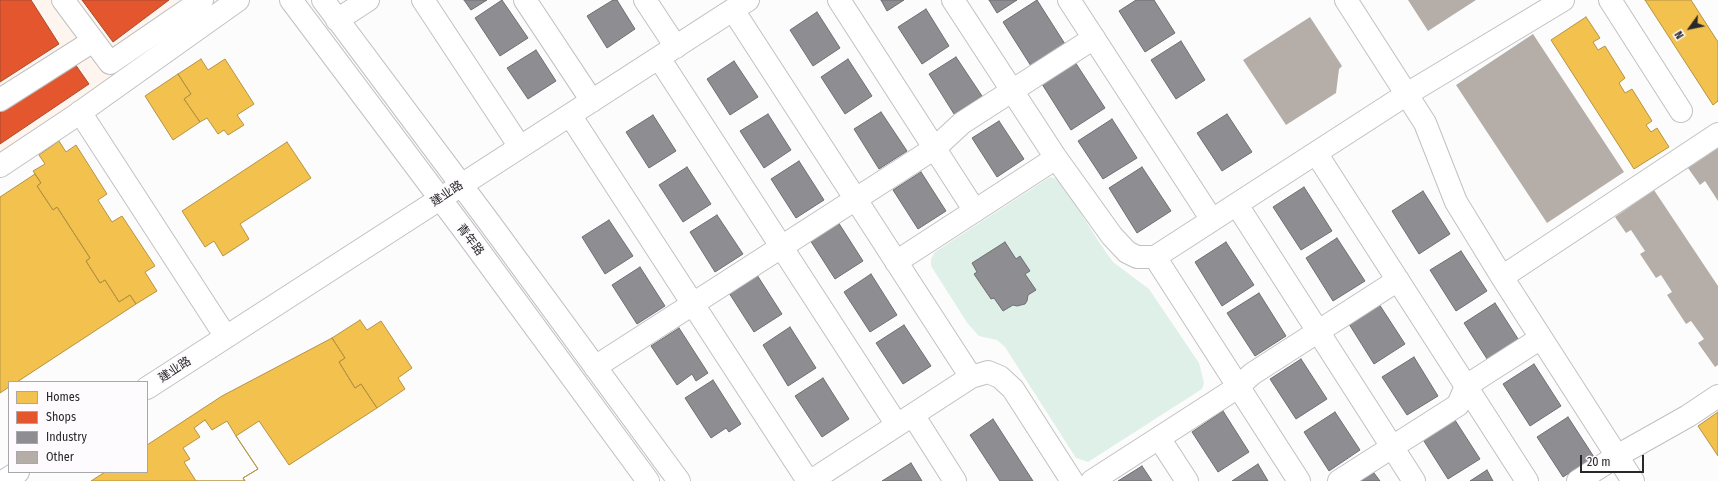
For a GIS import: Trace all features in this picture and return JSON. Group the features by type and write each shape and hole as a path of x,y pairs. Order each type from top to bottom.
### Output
{"street":[{"path":"63,0 110,63 202,0"},
{"path":"0,166 80,112 238,0"},
{"name":"青年路","path":"291,0 440,198 648,481"},
{"path":"323,0 461,184 679,481"},
{"path":"338,20 368,0"},
{"path":"423,0 520,147"},
{"path":"525,0 592,101"},
{"path":"645,0 667,53 781,246 905,420 955,481"},
{"path":"839,0 975,211"},
{"path":"953,0 1056,158 1112,236 1127,252 1137,257 1155,257 1407,94 1563,0"},
{"path":"1070,0 1212,220"},
{"path":"1346,0 1425,123 1456,202 1502,277 1633,481"},
{"path":"1610,0 1681,111"},
{"path":"740,5 855,199 971,377"},
{"name":"建业路","path":"148,387 740,5"},
{"path":"595,367 934,148 962,123 1094,38"},
{"path":"0,100 93,41"},
{"path":"80,112 226,337"},
{"path":"570,115 808,481"},
{"path":"1502,277 1718,134"},
{"path":"1316,153 1527,481"},
{"path":"896,262 1056,158"},
{"path":"1236,205 1414,481"},
{"path":"1155,257 1299,481"},
{"path":"1092,481 1238,387 1252,374 1398,280"},
{"path":"1340,481 1458,405 1466,386 1541,338"},
{"path":"812,481 835,475 905,420 971,377 988,372 1000,377 1013,389 1072,481"},
{"path":"1578,481 1617,456 1688,416 1718,396"},
{"path":"1159,438 1187,481"},
{"path":"4,481 16,473"}],"shaded area":[{"path":"0,0 226,0 0,154"},
{"path":"1050,177 1058,179 1061,182 1113,262 1149,289 1199,363 1204,383 1202,389 1088,462 1076,458 1005,347 997,340 979,336 968,324 931,266 931,259 935,252"}],"building: Homes":[{"path":"1645,0 1691,0 1718,42 1718,101 1713,105"},
{"path":"1586,17 1600,38 1593,42 1598,50 1605,46 1625,78 1619,83 1625,93 1632,89 1652,121 1646,125 1651,132 1657,128 1669,147 1634,169 1551,40"},
{"path":"201,59 208,70 225,59 254,104 237,115 244,125 228,135 224,130 218,134 207,118 200,122 184,99 191,94 178,74"},
{"path":"178,74 191,94 184,99 200,122 173,140 145,96"},
{"path":"59,141 66,152 76,145 107,194 98,200 112,222 122,216 155,266 145,272 157,291 136,304 130,295 119,302 105,280 100,283 86,261 90,258 57,207 53,210 37,186 41,183 33,171 45,164 39,155"},
{"path":"287,142 311,178 240,224 249,239 223,256 214,241 205,247 182,211"},
{"path":"35,174 41,183 37,186 53,210 57,207 90,258 86,261 100,283 105,280 119,302 130,295 136,304 19,381 8,381 8,388 0,393 0,197"},
{"path":"360,320 367,330 381,321 412,368 398,378 405,389 377,408 361,384 355,388 339,362 345,358 332,338"},
{"path":"332,338 345,358 339,362 355,388 361,384 377,408 289,465 259,421 236,436 258,469 243,478 245,481 91,481 103,473 148,473 148,444 222,396"},
{"path":"1718,412 1718,456 1698,426"},
{"path":"205,420 212,430 227,421 258,469 243,478 245,481 196,481 184,462 190,459 183,448 200,437 194,428"}],"building: Shops":[{"path":"0,0 31,0 59,44 0,82"},
{"path":"82,0 169,0 113,42"},
{"path":"75,64 89,84 0,144 0,112"}],"building: Industry":[{"path":"464,0 487,0 471,10"},
{"path":"502,0 528,38 500,56 475,18"},
{"path":"613,0 617,0 635,29 607,48 587,16"},
{"path":"881,0 904,0 887,11"},
{"path":"989,0 1017,0 997,13"},
{"path":"1037,0 1065,44 1031,66 1003,22"},
{"path":"1136,0 1154,0 1175,33 1145,52 1119,11"},
{"path":"926,9 949,46 922,64 898,27"},
{"path":"817,12 840,48 813,66 790,30"},
{"path":"1181,41 1205,80 1176,99 1151,60"},
{"path":"536,50 556,81 528,99 507,68"},
{"path":"956,57 982,96 954,114 929,74"},
{"path":"848,59 872,96 845,114 821,77"},
{"path":"734,61 758,97 730,115 707,79"},
{"path":"1075,62 1105,108 1071,130 1042,84"},
{"path":"881,112 907,151 879,169 854,129"},
{"path":"768,114 791,150 764,168 740,131"},
{"path":"1227,114 1252,152 1222,171 1197,133"},
{"path":"653,115 676,151 649,168 626,132"},
{"path":"1112,119 1137,158 1103,179 1078,141"},
{"path":"999,121 1024,159 997,177 972,138"},
{"path":"799,161 824,200 796,218 771,179"},
{"path":"687,167 711,204 683,222 659,185"},
{"path":"1142,167 1171,211 1137,233 1109,188"},
{"path":"921,172 946,211 918,229 893,190"},
{"path":"1304,187 1332,231 1301,250 1273,207"},
{"path":"1423,191 1450,234 1419,254 1392,211"},
{"path":"717,215 743,254 715,272 690,232"},
{"path":"609,220 633,256 605,274 582,237"},
{"path":"838,222 863,261 835,279 810,240"},
{"path":"1337,238 1365,281 1333,301 1306,258"},
{"path":"1005,242 1016,259 1020,256 1030,271 1025,274 1036,290 1028,295 1025,304 1017,306 1013,305 1003,311 994,298 991,299 974,274 977,272 972,263"},
{"path":"1226,242 1254,285 1222,306 1195,262"},
{"path":"1461,251 1487,291 1456,311 1430,270"},
{"path":"640,267 665,306 637,324 612,285"},
{"path":"871,274 897,315 870,332 844,292"},
{"path":"757,275 782,314 754,332 729,293"},
{"path":"1259,293 1286,336 1255,356 1227,313"},
{"path":"1495,303 1520,342 1489,362 1464,323"},
{"path":"1379,304 1405,344 1374,364 1349,324"},
{"path":"904,325 931,366 903,384 876,343"},
{"path":"790,327 816,368 788,386 763,345"},
{"path":"679,328 708,373 696,381 692,374 677,385 651,346"},
{"path":"1414,357 1438,396 1407,415 1382,377"},
{"path":"1301,359 1327,399 1296,419 1270,379"},
{"path":"1534,364 1561,406 1530,426 1503,384"},
{"path":"823,378 849,419 822,437 795,396"},
{"path":"713,380 741,424 729,432 726,428 711,438 685,398"},
{"path":"1223,411 1249,452 1218,472 1192,432"},
{"path":"1335,412 1360,450 1329,471 1304,432"},
{"path":"1453,417 1480,459 1448,479 1422,438"},
{"path":"1568,417 1594,457 1563,477 1537,437"},
{"path":"993,419 1033,481 1000,481 970,435"},
{"path":"911,463 922,481 882,481"},
{"path":"1258,464 1268,481 1232,481"},
{"path":"1142,466 1152,481 1118,481"},
{"path":"1487,470 1493,481 1470,481"},
{"path":"1374,473 1380,481 1361,481"}],"building: Other":[{"path":"1408,0 1476,0 1428,31"},
{"path":"1310,17 1342,66 1339,69 1336,93 1286,125 1243,60"},
{"path":"1533,34 1624,172 1547,223 1456,85"},
{"path":"1718,148 1718,201 1705,181 1700,185 1688,168"},
{"path":"1654,190 1718,286 1718,365 1715,367 1698,343 1704,339 1691,321 1686,324 1667,295 1672,292 1661,275 1656,278 1640,254 1645,251 1631,230 1626,233 1615,217"}]}
